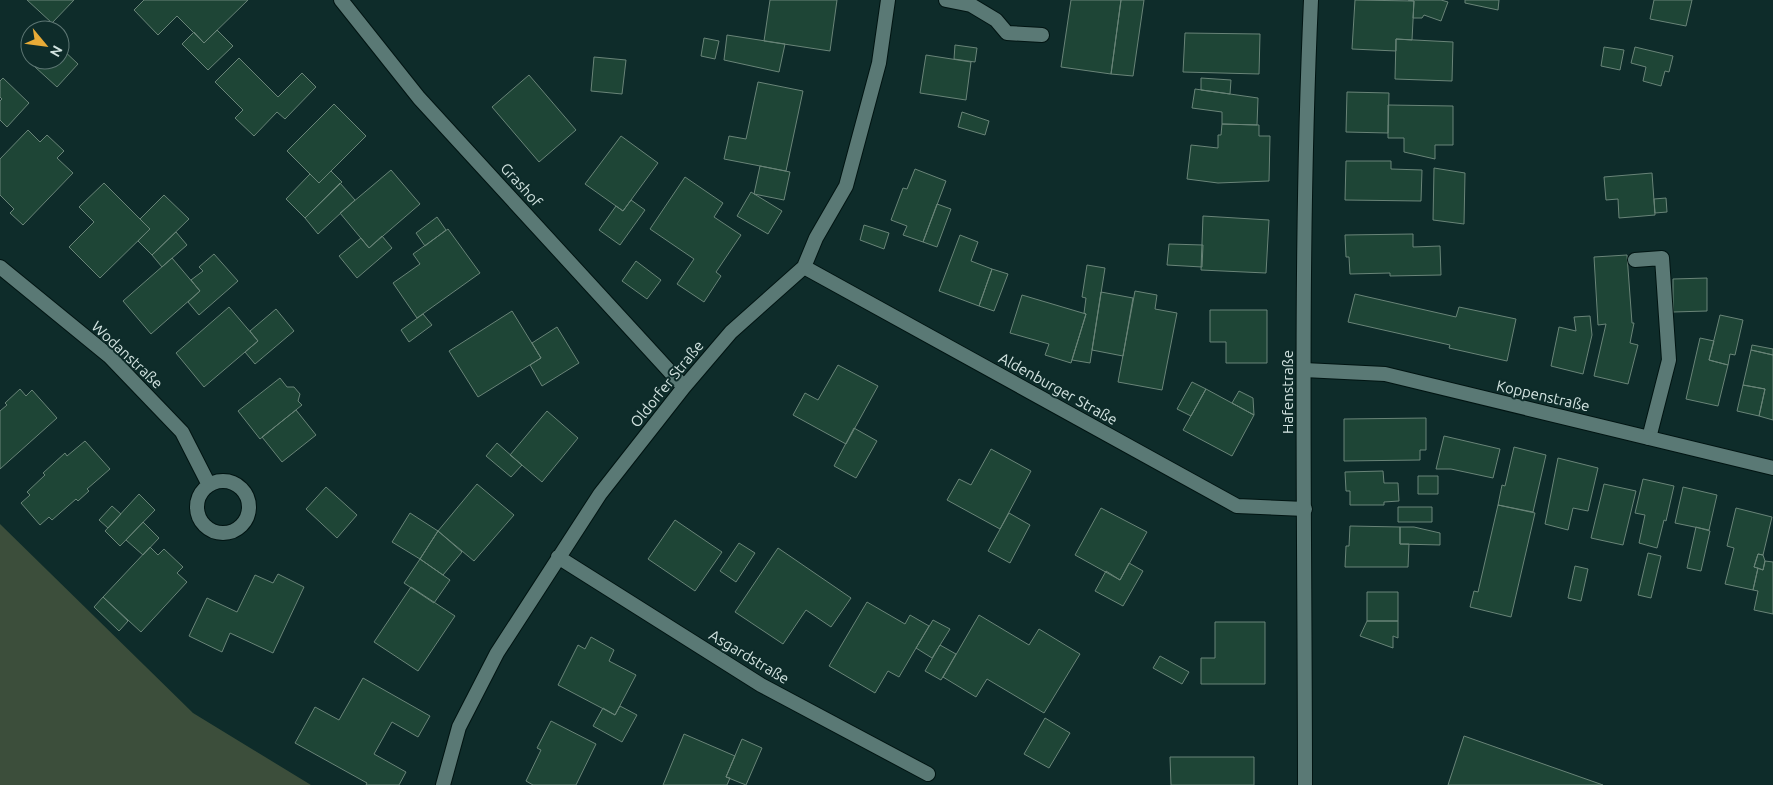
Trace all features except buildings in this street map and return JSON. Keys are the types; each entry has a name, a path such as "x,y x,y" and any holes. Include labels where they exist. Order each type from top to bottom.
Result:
{"street":[{"name":"Grashof","path":"341,0 419,98 684,387"},
{"name":"Oldorfer Straße","path":"443,785 459,727 497,653 600,494 684,387 731,332 804,267 816,238 846,186 879,63 888,0"},
{"path":"946,0 971,5 996,20 1007,33 1042,35"},
{"name":"Hafenstraße","path":"1305,785 1304,370 1307,84 1311,0"},
{"path":"1635,260 1662,258 1668,360 1649,438"},
{"name":"Wodanstraße","path":"0,267 109,356 182,432 209,485"},
{"name":"Aldenburger Straße","path":"804,267 1237,506 1305,509"},
{"name":"Koppenstraße","path":"1304,370 1385,374 1773,468"},
{"name":"Asgardstraße","path":"558,557 761,685 928,774"}],"green space":[{"path":"0,524 193,713 311,785 0,785"}]}
